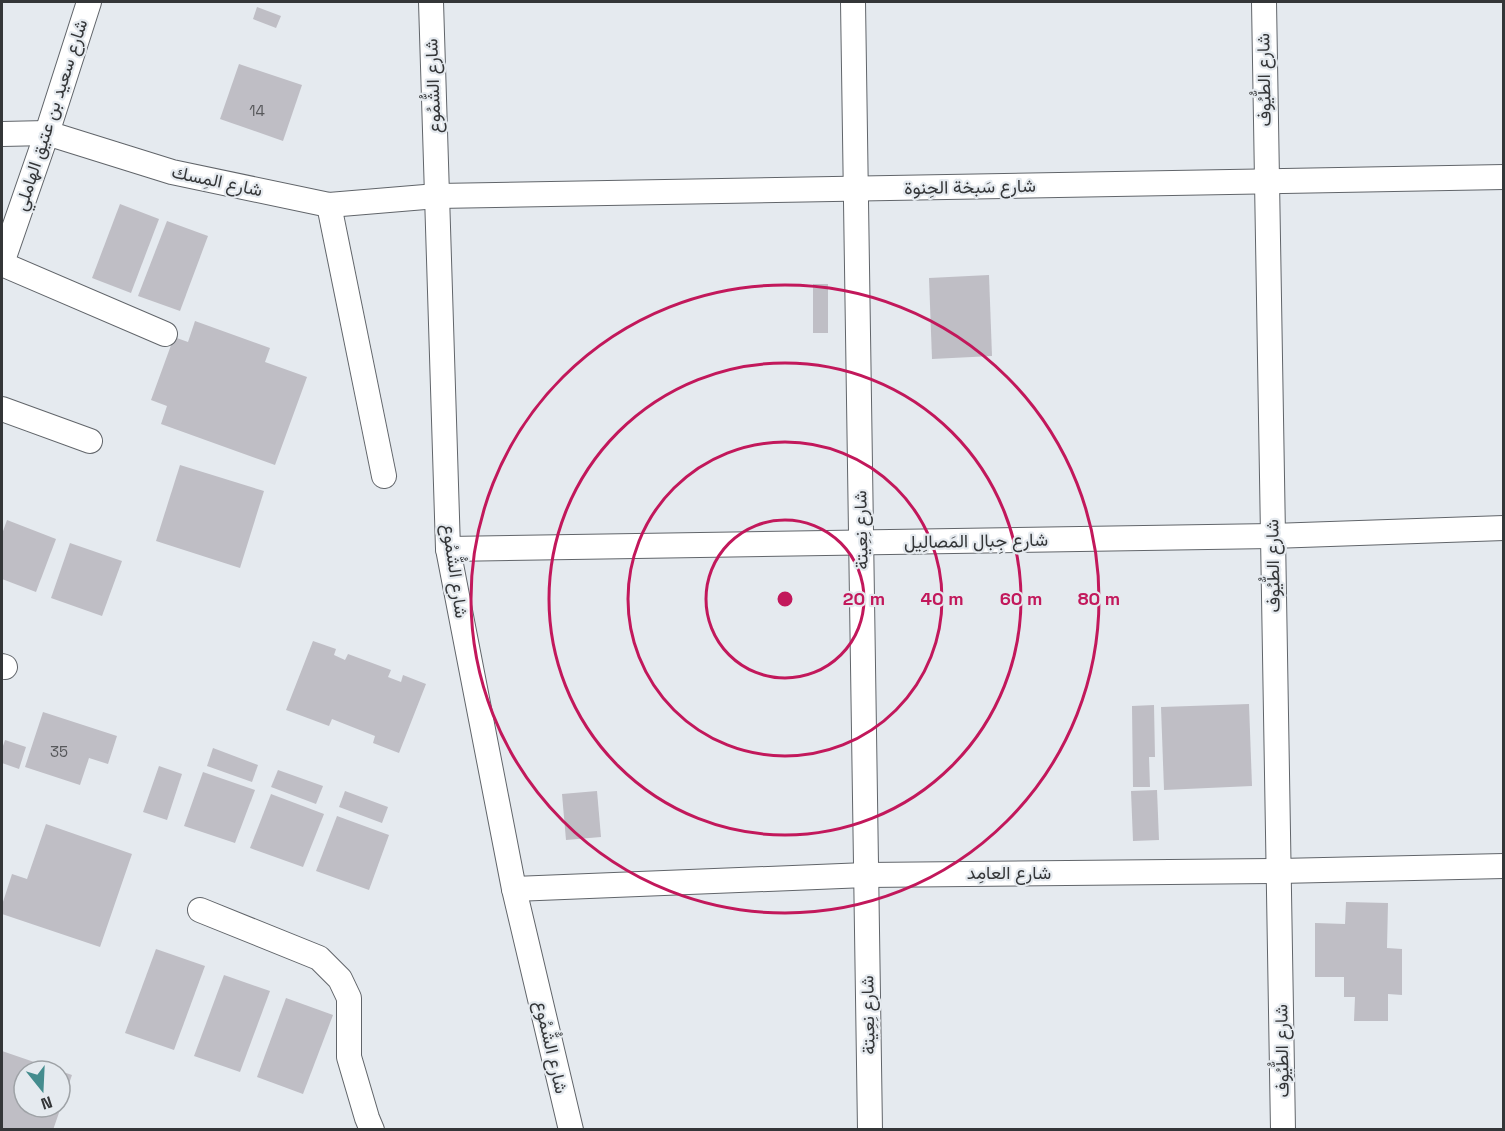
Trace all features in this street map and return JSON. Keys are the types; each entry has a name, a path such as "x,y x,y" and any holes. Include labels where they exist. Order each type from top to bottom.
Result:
{"street":[{"name":"شارع سعيد بن عتيق الهاملي","path":"2,264 89,2"},
{"name":"شارع الشُّمُوع","path":"431,2 448,549 514,890 571,1130"},
{"name":"شارع نِعِيتة","path":"854,2 870,1130"},
{"name":"شارع الطُّيُوف","path":"1264,2 1265,180 1283,1130"},
{"name":"شارع المِسك","path":"2,134 47,133 172,172 328,205 437,196"},
{"name":"شارع سَبخة الحِنوة","path":"437,196 1503,177"},
{"path":"328,205 384,476"},
{"path":"2,264 165,334"},
{"path":"2,409 90,441"},
{"name":"شارع جِبال المَصالِيل","path":"448,549 1272,536 1503,528"},
{"name":"شارع العامِد","path":"514,890 866,875 1279,871 1503,866"},
{"path":"200,910 319,958 340,978 349,998 349,1057 372,1130"}],"building":[{"path":"257,7 281,16 276,28 253,19"},
{"path":"239,64 302,85 283,141 220,119"},
{"path":"120,204 159,219 131,293 92,278"},
{"path":"167,221 208,236 180,311 138,296"},
{"path":"989,275 992,356 932,359 929,278"},
{"path":"813,284 828,284 828,333 813,333"},
{"path":"195,321 270,348 265,362 307,377 275,465 161,424 167,406 151,400 174,337 188,342"},
{"path":"180,465 264,491 240,568 156,541"},
{"path":"7,520 56,539 36,592 2,579 2,534"},
{"path":"70,543 122,561 102,616 51,598"},
{"path":"313,641 336,649 334,655 345,660 348,654 391,670 388,677 401,682 403,675 426,684 399,753 373,743 375,736 332,719 329,726 286,710"},
{"path":"1249,704 1252,786 1164,790 1161,707"},
{"path":"1154,705 1155,757 1149,757 1150,787 1133,787 1132,706"},
{"path":"43,712 117,736 108,764 89,758 80,785 25,767"},
{"path":"5,740 26,747 19,769 2,763 2,749"},
{"path":"213,748 258,765 252,782 207,766"},
{"path":"159,766 182,774 167,820 143,812"},
{"path":"278,770 323,786 316,804 271,787"},
{"path":"203,772 255,790 235,843 184,826"},
{"path":"1157,790 1159,840 1133,841 1131,791"},
{"path":"345,791 388,807 382,823 339,807"},
{"path":"597,791 601,837 566,840 562,794"},
{"path":"271,794 324,814 303,867 250,848"},
{"path":"337,816 389,835 369,890 316,871"},
{"path":"46,824 132,854 100,947 2,914 2,905 12,874 27,879"},
{"path":"1346,902 1388,903 1387,948 1402,949 1402,995 1388,994 1388,1021 1354,1021 1355,997 1344,997 1344,977 1315,977 1315,923 1345,924"},
{"path":"156,949 205,966 174,1050 125,1033"},
{"path":"224,975 270,991 240,1072 194,1056"},
{"path":"286,998 333,1015 303,1094 257,1077"},
{"path":"2,1051 25,1059 12,1059 12,1119 57,1119 53,1130 2,1130"}]}
